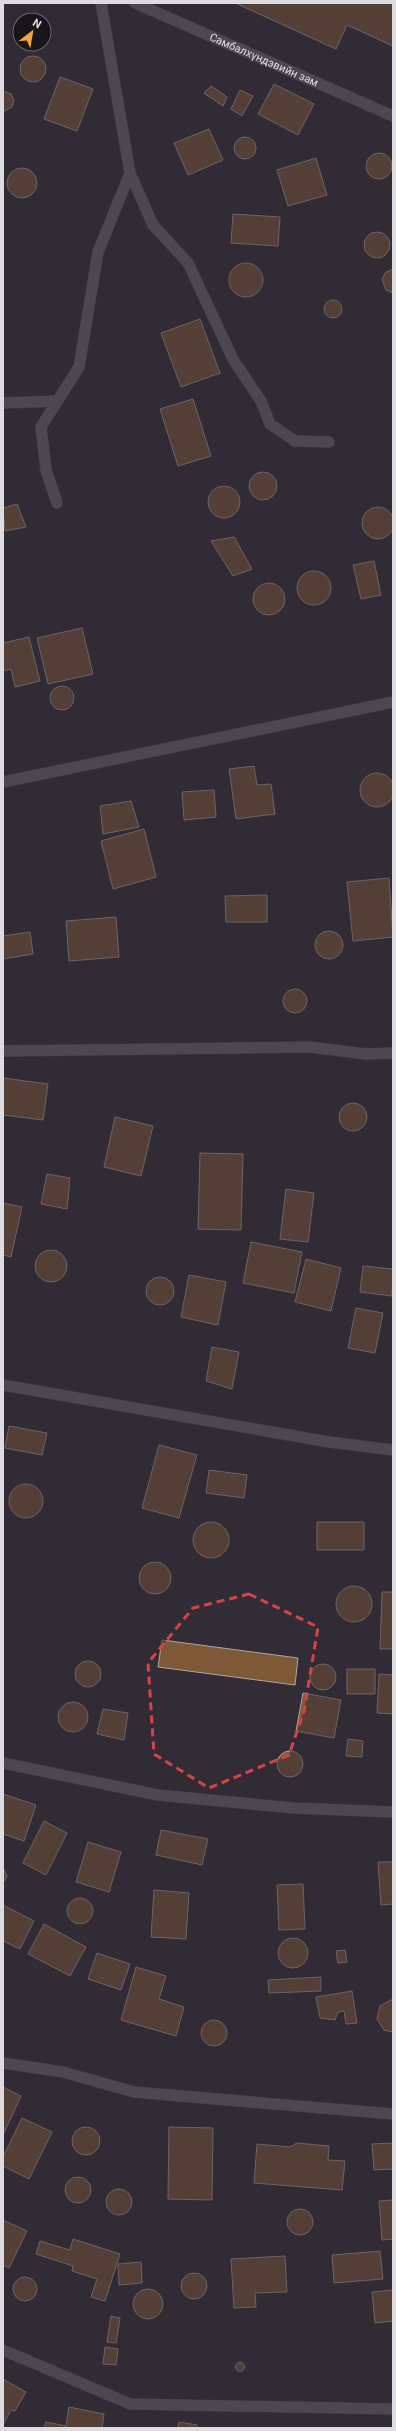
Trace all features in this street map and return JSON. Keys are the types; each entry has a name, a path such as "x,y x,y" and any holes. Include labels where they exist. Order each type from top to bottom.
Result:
{"street":[{"path":"101,3 130,173 153,225 188,263 234,361 261,401 270,424 295,440 329,442"},
{"name":"Самбалхүндэвийн зам","path":"134,3 393,116"},
{"path":"56,503 46,470 41,427 79,367 98,252 130,173"},
{"path":"3,403 58,401"},
{"path":"3,782 393,702"},
{"path":"3,1051 310,1048 366,1054 393,1053"},
{"path":"3,1385 329,1442 393,1450"},
{"path":"3,1763 158,1794 294,1808 393,1812"},
{"path":"3,2063 63,2072 134,2092 393,2114"},
{"path":"3,2350 130,2404 393,2410"}],"highlighted area":[{"path":"249,1594 318,1627 304,1711 289,1755 209,1788 154,1754 148,1663 193,1608"}],"building":[{"path":"235,3 393,3 393,46 347,25 336,49"},
{"path":"33,56 42,60 46,69 42,78 33,82 24,78 20,69 24,60"},
{"path":"60,77 93,89 77,131 44,119"},
{"path":"274,84 314,104 298,135 258,114"},
{"path":"211,86 227,97 223,106 204,93"},
{"path":"240,90 253,96 242,116 231,109"},
{"path":"3,91 11,94 14,100 12,107 3,112"},
{"path":"209,129 223,160 188,175 174,143"},
{"path":"245,137 253,140 256,148 253,156 245,159 237,156 234,148 237,140"},
{"path":"379,153 388,157 392,166 388,175 379,179 370,175 366,166 370,157"},
{"path":"316,158 327,195 288,206 277,170"},
{"path":"22,168 33,172 37,183 33,194 22,198 11,194 7,183 11,172"},
{"path":"233,214 280,217 278,246 231,243"},
{"path":"377,232 386,236 390,245 386,254 377,258 368,254 364,245 368,236"},
{"path":"246,263 258,268 263,280 258,292 246,297 234,292 229,280 234,268"},
{"path":"393,269 393,293 386,290 382,279 386,272"},
{"path":"333,300 337,301 341,305 341,313 337,317 333,318 329,317 325,313 324,309 325,305 329,301"},
{"path":"200,319 220,373 181,387 161,333"},
{"path":"193,399 211,456 178,466 160,409"},
{"path":"263,472 273,476 277,486 273,496 263,500 253,496 249,486 253,476"},
{"path":"221,486 227,486 237,493 240,502 239,508 233,515 227,518 221,518 211,511 208,505 208,499 215,489"},
{"path":"17,504 26,527 5,531 3,508"},
{"path":"375,507 381,507 390,511 394,523 390,535 381,539 375,539 366,535 362,526 362,520 366,511"},
{"path":"234,537 252,569 233,576 211,541"},
{"path":"374,561 381,595 361,599 353,565"},
{"path":"314,571 326,576 331,588 326,600 314,605 302,600 297,588 302,576"},
{"path":"266,583 272,583 281,587 285,599 281,611 272,615 266,615 257,611 253,602 253,596 257,587"},
{"path":"82,628 93,674 48,684 37,638"},
{"path":"29,637 40,681 15,687 11,669 3,671 3,643"},
{"path":"62,686 71,689 74,698 71,707 62,710 53,707 50,698 53,689"},
{"path":"254,766 257,785 271,784 275,814 236,819 229,769"},
{"path":"377,773 389,778 394,790 389,802 377,807 365,802 360,790 365,778"},
{"path":"214,790 216,817 184,820 182,792"},
{"path":"131,801 139,827 103,834 100,806"},
{"path":"144,829 156,877 113,889 101,841"},
{"path":"389,878 393,937 353,941 347,882"},
{"path":"267,895 267,922 226,922 225,896"},
{"path":"116,917 119,957 69,961 66,921"},
{"path":"329,931 339,935 343,945 339,955 329,959 319,955 315,945 319,935"},
{"path":"30,932 33,954 3,959 3,936"},
{"path":"295,989 304,992 307,1001 304,1010 295,1013 286,1010 283,1001 286,992"},
{"path":"3,1078 48,1084 43,1120 3,1115"},
{"path":"353,1103 359,1104 363,1107 366,1111 366,1123 363,1127 359,1130 353,1131 347,1130 343,1127 340,1123 339,1117 340,1111 343,1107 347,1104"},
{"path":"115,1117 153,1126 141,1176 104,1167"},
{"path":"200,1153 243,1154 241,1230 198,1229"},
{"path":"47,1174 70,1178 67,1209 41,1204"},
{"path":"286,1189 314,1193 308,1242 280,1239"},
{"path":"3,1203 22,1207 11,1257 3,1255"},
{"path":"251,1242 302,1252 294,1293 243,1283"},
{"path":"48,1250 54,1250 63,1254 67,1266 63,1278 54,1282 48,1282 39,1278 35,1269 35,1263 39,1254"},
{"path":"306,1259 341,1268 331,1311 295,1302"},
{"path":"363,1266 393,1269 392,1296 360,1292"},
{"path":"189,1275 226,1282 218,1325 181,1317"},
{"path":"160,1277 170,1281 174,1291 170,1301 160,1305 150,1301 146,1291 150,1281"},
{"path":"356,1308 383,1313 375,1353 348,1348"},
{"path":"212,1347 239,1352 232,1389 206,1381"},
{"path":"9,1426 47,1433 42,1455 5,1448"},
{"path":"159,1445 197,1455 179,1518 142,1508"},
{"path":"209,1470 247,1475 244,1498 206,1493"},
{"path":"26,1484 38,1489 43,1501 38,1513 26,1518 14,1513 9,1501 14,1489"},
{"path":"215,1522 224,1527 228,1533 228,1547 224,1553 215,1558 207,1558 198,1553 194,1547 193,1536 198,1527 204,1523"},
{"path":"317,1522 364,1522 364,1550 317,1550"},
{"path":"152,1562 158,1562 168,1569 171,1578 170,1584 164,1591 158,1594 152,1594 142,1587 139,1581 139,1575 146,1565"},
{"path":"358,1586 367,1591 371,1597 371,1611 367,1617 358,1622 350,1622 341,1617 337,1611 336,1600 341,1591 347,1587"},
{"path":"382,1592 393,1592 393,1649 380,1649"},
{"path":"162,1640 298,1658 295,1685 158,1667"},
{"path":"88,1661 97,1665 101,1674 97,1683 88,1687 79,1683 75,1674 79,1665"},
{"path":"323,1664 332,1668 336,1677 332,1686 323,1690 314,1686 310,1677 314,1668"},
{"path":"347,1669 375,1669 375,1694 347,1694"},
{"path":"379,1674 393,1675 393,1714 377,1713"},
{"path":"303,1693 341,1700 334,1738 296,1731"},
{"path":"73,1702 84,1706 88,1717 84,1728 73,1732 62,1728 58,1717 62,1706"},
{"path":"103,1709 128,1713 124,1740 97,1734"},
{"path":"348,1739 363,1741 362,1757 346,1756"},
{"path":"290,1751 299,1755 303,1764 299,1773 290,1777 281,1773 277,1764 281,1755"},
{"path":"3,1794 36,1805 24,1841 3,1834"},
{"path":"44,1821 67,1833 46,1875 23,1863"},
{"path":"161,1830 208,1839 202,1865 156,1855"},
{"path":"88,1842 121,1852 109,1892 76,1882"},
{"path":"378,1862 393,1862 393,1904 381,1905"},
{"path":"3,1867 7,1876 3,1883"},
{"path":"303,1884 305,1929 279,1930 277,1885"},
{"path":"154,1890 189,1893 186,1939 151,1937"},
{"path":"80,1898 89,1902 93,1911 89,1920 80,1924 71,1920 67,1911 71,1902"},
{"path":"3,1905 34,1921 20,1949 3,1941"},
{"path":"44,1924 86,1947 70,1976 28,1954"},
{"path":"293,1938 299,1939 307,1947 307,1959 299,1967 293,1968 287,1967 279,1959 278,1953 279,1947 287,1939"},
{"path":"345,1950 347,1962 338,1963 336,1951"},
{"path":"97,1953 130,1964 121,1990 88,1979"},
{"path":"136,1967 166,1976 159,1999 184,2007 176,2036 121,2020"},
{"path":"321,1977 321,1991 269,1993 268,1980"},
{"path":"352,1991 357,2023 346,2024 344,2011 338,2012 335,2020 320,2018 316,1997"},
{"path":"393,2000 393,2032 384,2030 377,2019 380,2006"},
{"path":"214,2020 223,2024 227,2033 223,2042 214,2046 205,2042 201,2033 205,2024"},
{"path":"3,2087 21,2096 3,2135"},
{"path":"22,2118 52,2132 29,2179 3,2166 3,2157"},
{"path":"86,2127 92,2128 96,2131 99,2135 99,2147 96,2151 92,2154 86,2155 80,2154 76,2151 73,2147 72,2141 73,2135 76,2131 80,2128"},
{"path":"169,2127 213,2128 212,2200 168,2199"},
{"path":"297,2143 329,2146 328,2160 345,2161 342,2190 254,2183 257,2144 290,2147"},
{"path":"393,2143 393,2169 374,2170 372,2144"},
{"path":"78,2177 87,2181 91,2190 87,2199 78,2203 69,2199 65,2190 69,2181"},
{"path":"119,2189 128,2193 132,2202 128,2211 119,2215 110,2211 106,2202 110,2193"},
{"path":"393,2200 393,2239 382,2240 379,2201"},
{"path":"300,2209 309,2213 313,2222 309,2231 300,2235 291,2231 287,2222 291,2213"},
{"path":"3,2220 27,2231 9,2268 3,2265"},
{"path":"73,2239 120,2254 105,2301 91,2297 97,2279 72,2271 73,2266 36,2254 40,2241 70,2250"},
{"path":"380,2251 383,2279 334,2283 332,2255"},
{"path":"285,2256 287,2292 255,2293 256,2307 234,2308 231,2259"},
{"path":"141,2262 142,2283 119,2285 118,2264"},
{"path":"194,2273 204,2276 207,2286 204,2296 194,2299 184,2296 181,2286 184,2276"},
{"path":"25,2277 30,2278 36,2284 36,2294 30,2300 25,2301 20,2300 14,2294 13,2289 14,2284 20,2278"},
{"path":"148,2289 159,2293 163,2304 159,2315 148,2319 137,2315 133,2304 137,2293"},
{"path":"393,2290 393,2321 375,2323 372,2292"},
{"path":"111,2316 120,2318 116,2343 107,2342"},
{"path":"105,2347 118,2349 116,2365 103,2364"},
{"path":"240,2362 245,2367 240,2372 235,2367"},
{"path":"3,2379 26,2392 15,2411 11,2410 3,2425"},
{"path":"69,2407 104,2414 102,2428 44,2428 46,2422 66,2426"},
{"path":"179,2422 197,2425 197,2428 178,2428"}]}
